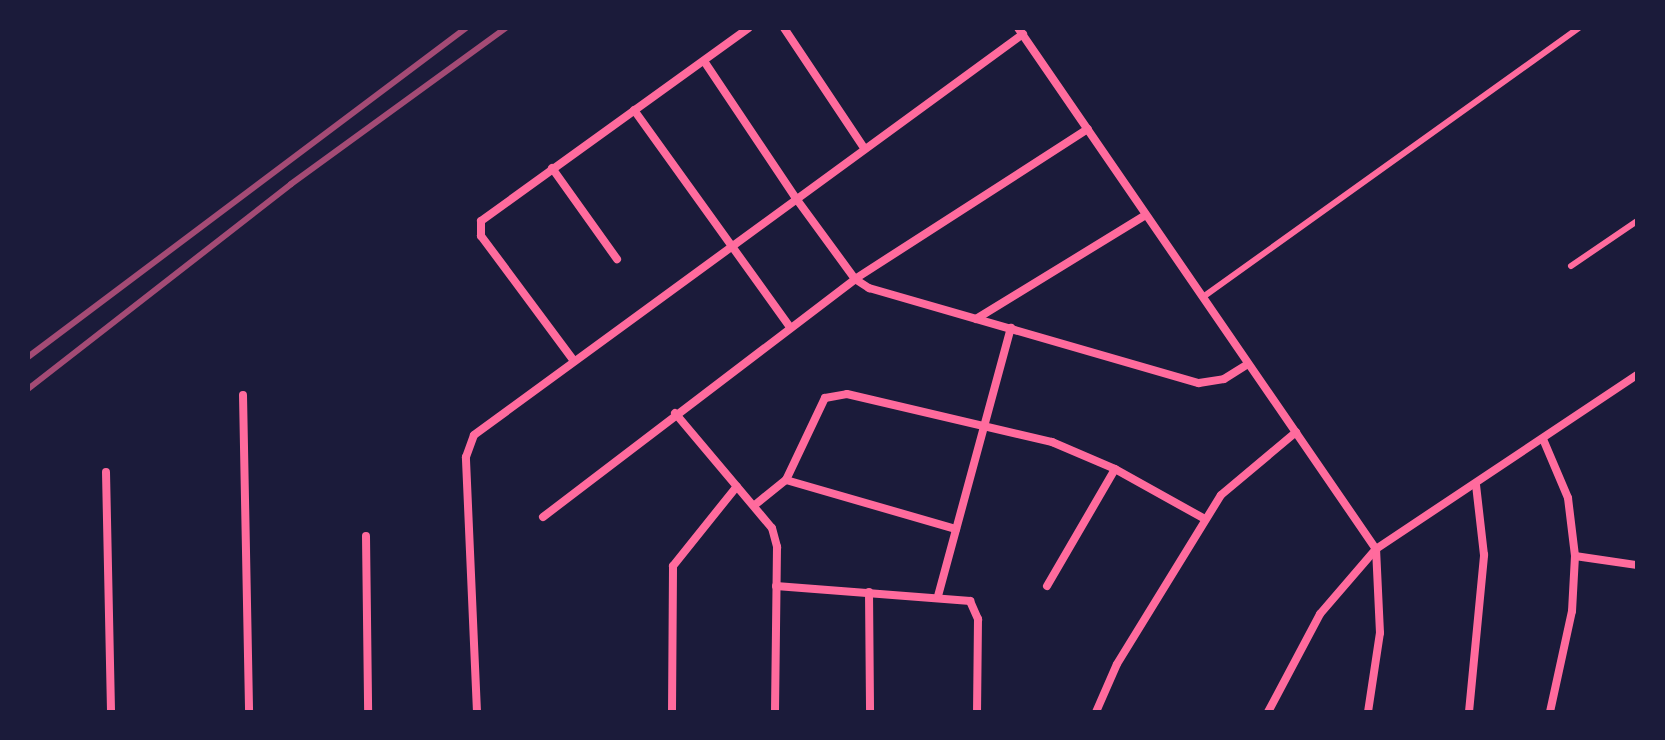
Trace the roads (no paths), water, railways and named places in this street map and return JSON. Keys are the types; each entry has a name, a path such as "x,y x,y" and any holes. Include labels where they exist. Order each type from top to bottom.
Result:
{"street":[{"path":"574,361 479,227 486,215 749,28"},
{"path":"784,28 864,148"},
{"path":"477,712 468,444 574,361 1021,31 1376,549 1380,633 1368,712"},
{"path":"704,61 795,197 855,279 893,296 1199,383 1224,379 1248,364"},
{"path":"634,110 790,327"},
{"path":"543,517 675,413 855,279 1088,129"},
{"path":"552,168 617,259"},
{"path":"976,319 1146,215"},
{"path":"938,596 1011,328"},
{"path":"1268,712 1320,614 1376,549 1637,375"},
{"path":"756,504 786,480 816,410 835,394 1052,442 1115,469 1205,519"},
{"path":"243,395 249,712"},
{"path":"675,413 756,504 772,528 776,586 775,712"},
{"path":"1096,712 1117,664 1205,519 1237,479 1296,432"},
{"path":"1543,439 1568,498 1575,556 1572,611 1550,712"},
{"path":"1047,586 1115,469"},
{"path":"106,472 111,712"},
{"path":"786,480 956,529"},
{"path":"1469,712 1484,555 1476,485"},
{"path":"672,712 673,566 737,486"},
{"path":"366,536 368,712"},
{"path":"1575,556 1637,565"},
{"path":"776,586 959,597 976,607 977,712"},
{"path":"869,592 870,712"}],"lane":[{"path":"1203,297 1579,28"},
{"path":"1571,266 1637,221"}],"railway":[{"path":"28,357 466,28"},
{"path":"28,389 291,184 506,28"}]}
